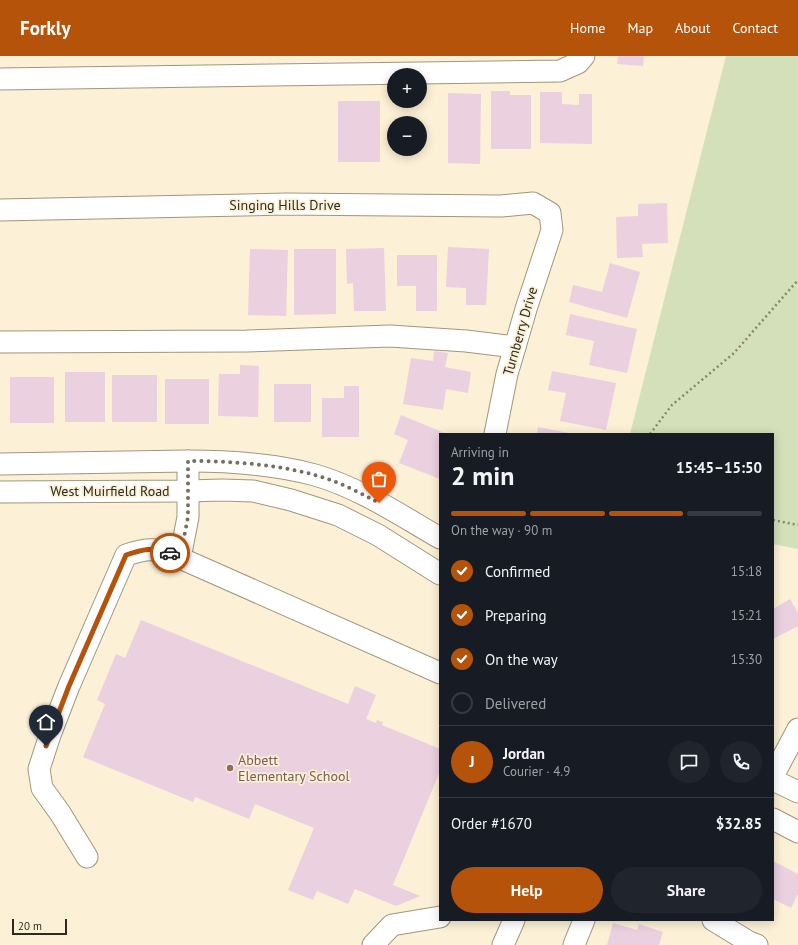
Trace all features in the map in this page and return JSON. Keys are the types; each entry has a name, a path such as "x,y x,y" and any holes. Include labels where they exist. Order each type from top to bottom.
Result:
{"street":[{"path":"0,79 560,71 578,63 584,56"},
{"name":"Singing Hills Drive","path":"0,210 286,204 500,206 533,203 550,213 552,230"},
{"name":"Turnberry Drive","path":"496,433 515,347 552,230"},
{"path":"0,342 247,341 390,336 466,341 515,347"},
{"path":"180,558 188,517 188,461"},
{"name":"West Muirfield Road","path":"0,464 217,461 270,466 316,475 353,490 392,510 439,537"},
{"name":"West Muirfield Road","path":"0,492 187,492 222,490 253,492 291,500 338,515 378,535 439,571"},
{"path":"87,857 60,813 42,788 39,769 50,735 69,686 126,555 144,549 164,551 439,674"},
{"path":"774,774 798,729"},
{"path":"774,780 798,792"},
{"path":"774,820 798,832"},
{"path":"373,945 392,925 439,917"},
{"path":"503,945 514,921"},
{"path":"574,945 584,921"},
{"path":"715,921 749,942 757,945"}],"path":[{"path":"651,433 672,405 734,353 798,280"},
{"path":"774,520 798,525"}],"green space":[{"path":"726,56 798,56 798,549 774,544 774,433 630,433"}],"building":[{"path":"618,56 644,56 643,66 617,64"},
{"path":"491,91 510,91 510,95 531,95 531,149 491,149"},
{"path":"540,92 562,92 562,104 579,105 579,94 592,94 592,144 540,143"},
{"path":"448,93 481,94 480,164 448,163"},
{"path":"338,101 380,101 380,162 338,162"},
{"path":"667,203 668,243 642,244 643,257 617,258 616,217 638,216 638,204"},
{"path":"448,247 489,249 486,305 466,305 466,288 446,287"},
{"path":"384,248 386,311 354,311 353,283 347,284 346,249"},
{"path":"250,249 288,250 286,316 248,315"},
{"path":"294,249 336,249 336,314 294,315"},
{"path":"397,255 437,255 437,311 416,311 416,286 397,286"},
{"path":"610,263 640,272 627,318 569,302 573,285 602,292"},
{"path":"570,314 637,329 627,373 589,365 594,341 566,335"},
{"path":"434,351 448,353 445,367 471,372 468,393 446,389 443,410 403,404 411,358 433,361"},
{"path":"240,365 259,366 258,417 218,416 219,374 240,374"},
{"path":"552,371 616,383 606,430 560,421 566,393 548,390"},
{"path":"65,372 105,372 105,422 65,422"},
{"path":"112,375 157,375 157,422 112,422"},
{"path":"10,377 54,377 54,423 10,423"},
{"path":"165,379 209,379 209,424 165,424"},
{"path":"274,384 311,384 311,422 274,422"},
{"path":"344,386 359,386 359,437 322,437 322,398 344,398"},
{"path":"401,415 445,433 439,433 439,479 399,463 408,440 394,434"},
{"path":"538,427 569,433 537,433"},
{"path":"790,599 798,613 798,626 774,638 774,608"},
{"path":"141,620 348,704 355,686 376,695 366,719 376,723 377,720 383,722 382,725 439,749 439,773 393,885 420,896 396,906 355,889 348,904 317,891 313,900 288,890 314,828 255,804 249,819 195,797 193,802 83,757 105,704 97,700 116,654 125,658"},
{"path":"774,862 798,874 798,894 791,908 774,900"},
{"path":"613,923 637,930 639,924 663,932 659,945 607,945"}],"way so far":[{"path":"170,553 180,558 188,517 188,461 217,461 270,466 316,475 353,490 379,503"}],"place":[{"name":"Abbett Elementary School","path":"230,768"}],"route":[{"path":"46,746 69,686 126,555 144,549 170,553"}]}
